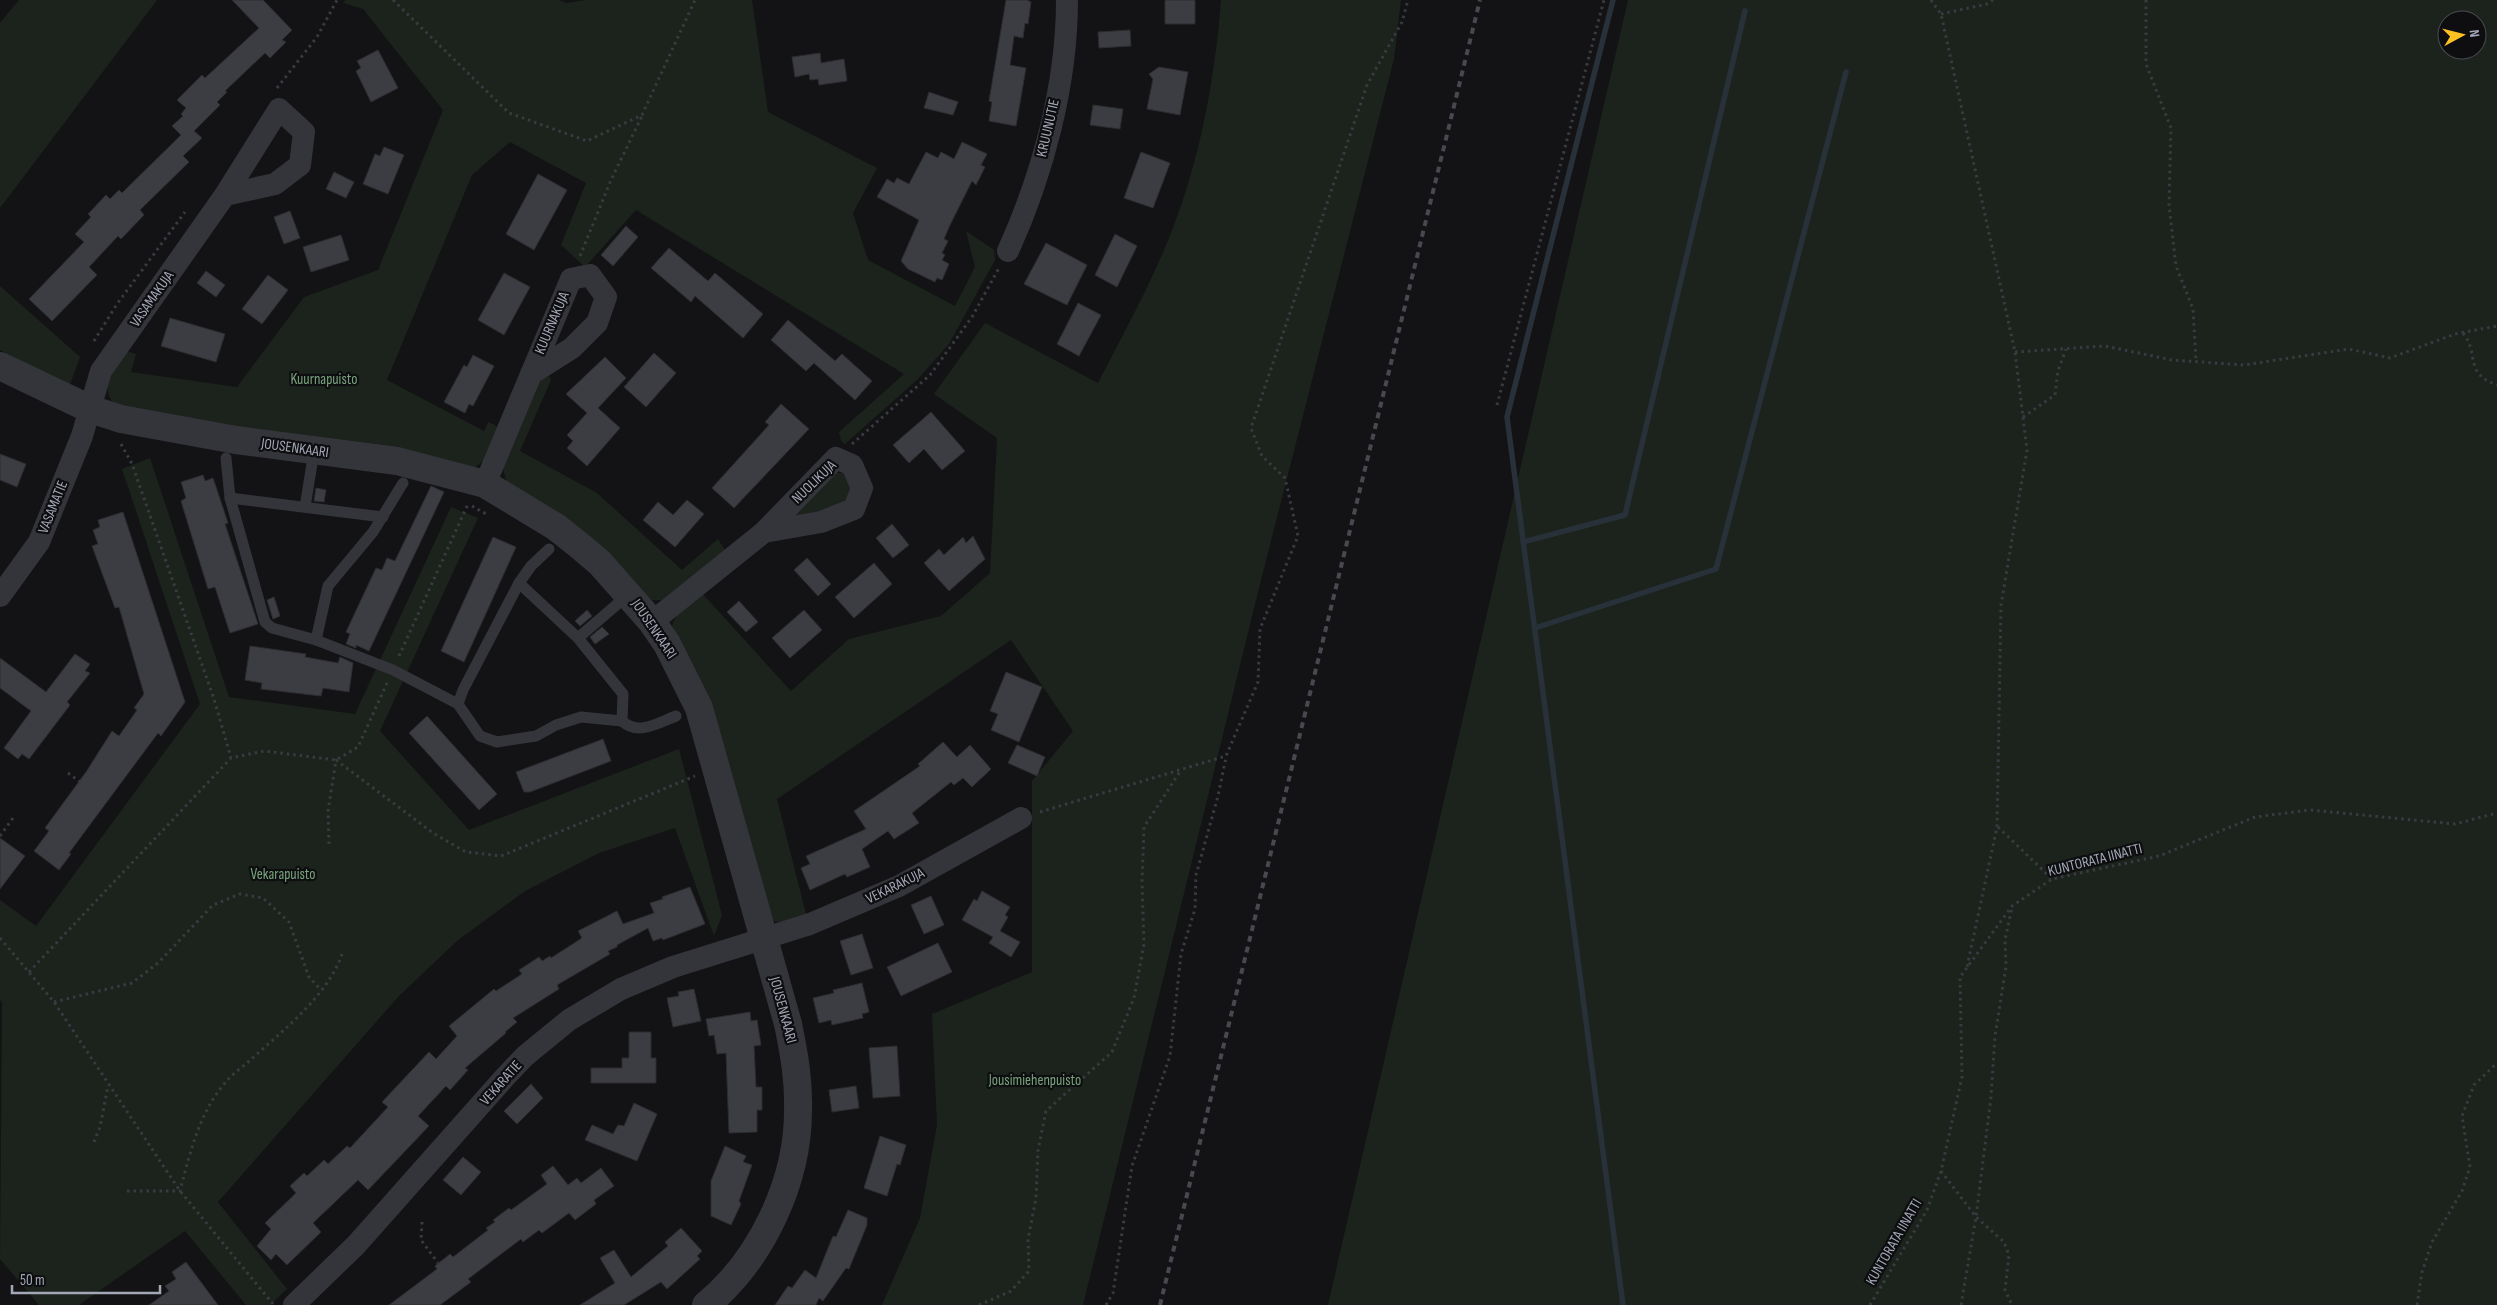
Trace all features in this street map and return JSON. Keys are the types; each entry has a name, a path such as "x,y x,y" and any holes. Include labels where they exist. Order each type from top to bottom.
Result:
{"street":[{"name":"KRUUNUTIE","path":"1008,251 1028,208 1051,121 1067,40 1066,0"},
{"name":"VASAMAKUJA","path":"90,408 101,371 225,195"},
{"name":"KUURNAKUJA","path":"477,494 571,279 590,275 606,297 597,323 572,348 531,374"},
{"name":"JOUSENKAARI","path":"0,366 90,408 121,419 314,451 398,461 556,527 600,563 652,622 667,644 701,714 788,1024 797,1067 798,1113 793,1158 784,1188 761,1239 730,1281 706,1305"},
{"name":"VASAMATIE","path":"0,596 39,542 82,436 90,408"},
{"name":"NUOLIKUJA","path":"652,622 764,532 836,458 852,465 862,488 854,509 821,522 764,532"},
{"name":"VEKARAKUJA","path":"763,940 810,924 899,886 1021,818"},
{"name":"VEKARATIE","path":"294,1305 356,1245 505,1077 547,1037 588,1008 646,978 763,940"}],"lane":[{"path":"305,506 314,451"},
{"path":"226,458 230,498 265,622 272,628 316,640 393,670 458,704 480,736 497,742 536,736 556,725 581,717 622,721 628,727 640,729 676,716"},
{"path":"316,640 328,586 383,517 403,483"},
{"path":"230,498 383,517"},
{"path":"458,704 462,690 519,583 531,566 549,549"},
{"path":"519,583 578,638 623,694 622,721"},
{"path":"578,638 629,594"}],"path":[{"path":"276,91 317,37 336,0"},
{"path":"393,0 509,113 587,141 642,115"},
{"path":"571,279 611,180 695,0"},
{"path":"1106,1305 1113,1293 1132,1166 1170,1056 1181,954 1195,909 1196,875 1218,796 1226,756 1258,682 1260,629 1298,536 1285,478 1262,456 1252,428 1367,85 1402,22 1408,0"},
{"path":"1497,405 1604,0"},
{"path":"1931,0 1941,14 2015,352 2027,450 2001,605 1997,826 1967,967"},
{"path":"1941,14 1987,4 1993,0"},
{"path":"2146,0 2146,64 2171,128 2169,205 2176,266 2193,309 2196,362"},
{"path":"836,458 930,375 972,317 1008,251"},
{"path":"2015,352 2105,346 2172,360 2244,365 2349,350 2390,358 2463,333 2497,326"},
{"path":"2463,333 2467,338 2472,362 2483,380 2497,385"},
{"path":"2023,417 2055,395 2058,371 2066,349"},
{"path":"121,444 132,464 214,698 231,758"},
{"path":"336,760 358,747 477,494"},
{"path":"29,972 231,758 264,751 336,760 433,834 466,852 501,856 696,776"},
{"path":"1021,818 1226,756"},
{"path":"329,844 328,811 336,760"},
{"path":"979,1305 1011,1291 1029,1271 1028,1240 1036,1198 1038,1150 1046,1110 1112,1052 1134,998 1144,944 1142,882 1144,827 1181,770"},
{"path":"68,773 83,784"},
{"name":"KUNTORATA IINATTI","path":"1870,1305 1928,1210 1941,1171 1962,1077 1960,977 2012,906 2052,879 2159,856 2255,817 2310,810 2455,824 2497,813"},
{"path":"0,836 13,818"},
{"path":"1997,826 2052,879"},
{"path":"54,1002 132,983 158,963 213,905 240,894 263,898 289,922 309,977 321,990"},
{"path":"1960,1305 1976,1217 1991,1097 1995,1036 2006,966 2005,940 2012,906"},
{"path":"0,938 54,1002 180,1190 274,1305"},
{"path":"180,1190 197,1128 225,1083 296,1018 321,990 338,964 342,954"},
{"path":"2417,1305 2422,1272 2432,1242 2462,1191 2470,1167 2462,1116 2474,1085 2497,1063"},
{"path":"94,1142 108,1085"},
{"path":"1941,1171 1976,1217 2004,1242 2009,1255 2006,1290 2012,1305"},
{"path":"127,1191 180,1190"},
{"path":"422,1222 421,1240 438,1263"}],"green space":[{"path":"19,0 157,0 0,208 0,23"},
{"name":"Kuurnapuisto","path":"345,0 559,0 566,3 586,0 752,0 768,112 877,168 853,213 868,260 955,306 975,267 966,231 994,250 995,260 949,344 918,379 845,444 841,441 839,432 904,374 636,210 585,267 561,245 586,183 510,142 472,175 387,380 484,431 488,422 497,426 487,455 479,465 474,468 115,406 108,392 108,385 111,371 121,350 136,354 131,372 237,387 304,297 378,270 443,110 363,9 344,3"},
{"name":"Jousimiehenpuisto","path":"1221,0 1401,0 1394,59 1258,592 1083,1305 882,1305 920,1218 937,1125 932,1014 1032,972 1032,781 1073,731 1011,640 777,799 807,918 777,922 773,920 672,629 673,623 683,608 700,591 791,691 849,639 941,616 990,573 997,438 934,394 985,323 1098,383 1155,271 1171,233 1190,177 1205,118 1215,59"},
{"path":"1628,0 2497,0 2497,1305 1328,1305"},
{"path":"0,286 80,357 69,387 0,350"},
{"path":"549,376 551,380 520,451 597,493 682,570 718,539 725,550 662,600 651,600 506,481 502,464 530,393 544,377"},
{"name":"Vekarapuisto","path":"150,458 229,697 355,714 451,507 478,518 380,731 469,830 679,749 722,915 714,936 675,828 599,853 525,891 458,940 398,997 218,1202 287,1289 270,1305 246,1305 185,1231 79,1305 39,1305 0,1259 2,1002 0,1000 0,900 36,926 200,704 122,469"},
{"path":"846,472 857,487 837,511 782,518 832,474"}],"building":[{"path":"232,0 263,0 292,30 282,40 286,42 270,58 265,53 225,91 227,92 217,102 220,105 194,131 202,138 183,156 189,162 140,210 144,215 121,239 118,236 89,267 97,275 52,321 29,299 84,242 75,234 91,217 88,214 106,195 110,199 119,190 122,193 181,135 172,126 183,116 181,114 186,108 177,100 202,75 205,78 259,28"},
{"path":"1006,0 1027,0 1031,2 1028,24 1025,23 1023,38 1014,36 1010,65 1026,68 1016,126 989,121 992,102 989,101"},
{"path":"1165,0 1195,0 1195,24 1165,24"},
{"path":"1130,30 1131,46 1099,48 1098,32"},
{"path":"378,50 398,88 371,102 356,71 361,68 357,61"},
{"path":"820,53 821,63 844,59 847,81 819,85 818,79 810,80 809,74 795,77 792,57"},
{"path":"1159,67 1188,72 1180,115 1147,109 1153,79 1149,74"},
{"path":"929,92 958,102 953,115 924,108"},
{"path":"1093,105 1123,109 1120,129 1090,125"},
{"path":"962,142 987,154 981,165 985,167 976,185 972,181 950,225 944,239 948,241 942,253 945,255 942,260 949,264 942,280 937,278 935,282 908,269 901,261 919,220 877,197 887,179 894,183 897,178 909,184 926,152 938,158 941,152 954,159"},
{"path":"384,147 404,155 388,194 363,184 375,154 380,156"},
{"path":"1141,152 1170,163 1153,208 1124,198"},
{"path":"334,172 354,182 346,198 326,189"},
{"path":"538,174 567,190 534,250 506,234"},
{"path":"290,211 300,238 284,244 274,217"},
{"path":"626,226 638,237 613,266 601,255"},
{"path":"1115,234 1137,246 1117,287 1095,275"},
{"path":"341,235 349,260 311,272 303,247"},
{"path":"1046,243 1087,265 1067,305 1024,284"},
{"path":"669,248 708,281 715,273 763,314 743,338 695,296 691,302 651,268"},
{"path":"206,271 225,285 216,297 197,283"},
{"path":"504,273 530,287 504,335 478,320"},
{"path":"268,275 288,290 262,324 242,309"},
{"path":"1078,303 1101,315 1079,356 1057,344"},
{"path":"170,318 225,334 216,362 161,346"},
{"path":"788,320 835,361 842,354 872,381 855,400 814,363 806,371 771,340"},
{"path":"654,353 676,373 646,407 624,387"},
{"path":"473,355 494,366 473,406 469,404 465,413 444,402 464,365 467,367"},
{"path":"605,357 626,378 598,408 620,428 587,466 567,448 573,441 567,435 587,413 566,394"},
{"path":"781,404 809,429 734,508 712,488 769,425 765,422"},
{"path":"931,412 965,451 942,470 924,449 909,463 893,445"},
{"path":"0,454 26,464 17,487 0,480"},
{"path":"203,475 205,481 213,478 228,523 225,524 258,624 230,633 215,587 208,589 181,501 186,498 181,482"},
{"path":"431,486 444,492 369,651 356,645 356,648 346,644 350,634 346,632 376,568 382,570 387,558 395,561"},
{"path":"316,488 326,490 324,502 314,501"},
{"path":"687,500 704,514 675,547 643,520 658,502 673,515"},
{"path":"123,512 185,702 161,736 158,733 69,853 71,854 59,870 34,851 49,831 45,828 86,772 112,731 119,736 137,710 134,708 144,694 119,607 115,608 92,546 98,544 93,530 100,527 98,520"},
{"path":"892,524 909,545 893,558 876,538"},
{"path":"973,536 985,559 949,591 924,563 939,549 944,555 963,537 966,543"},
{"path":"493,537 516,547 464,662 441,651"},
{"path":"807,558 831,584 818,596 794,570"},
{"path":"874,563 892,584 854,618 835,597"},
{"path":"274,597 280,616 273,619 267,600"},
{"path":"739,601 758,622 746,632 727,612"},
{"path":"587,610 592,616 580,626 575,621"},
{"path":"804,610 822,630 790,658 772,638"},
{"path":"602,627 609,634 595,644 590,637"},
{"path":"250,646 306,654 305,657 338,663 340,657 353,663 349,692 323,688 321,696 261,689 262,683 245,680"},
{"path":"75,654 90,664 85,671 90,673 67,702 70,705 29,759 22,754 18,759 4,748 31,711 0,688 0,658 46,692"},
{"path":"1006,672 1042,687 1019,742 991,730 998,714 990,711"},
{"path":"427,716 497,794 479,810 409,733"},
{"path":"603,739 611,761 530,792 524,792 516,772"},
{"path":"943,742 957,757 970,745 991,769 972,787 963,778 954,785 951,782 912,813 919,823 894,839 888,831 862,849 870,867 847,877 845,874 810,890 801,868 810,864 806,856 866,829 854,811 920,766 918,764"},
{"path":"1017,745 1045,757 1037,776 1008,763"},
{"path":"0,838 25,856 0,889"},
{"path":"690,887 705,924 663,940 662,938 653,941 648,928 617,945 617,947 608,951 610,954 557,985 559,989 513,1018 517,1022 465,1068 468,1070 450,1090 446,1086 418,1116 429,1126 368,1190 358,1180 313,1223 321,1232 287,1265 276,1254 271,1260 257,1246 271,1229 265,1223 296,1193 290,1186 304,1173 307,1176 324,1160 328,1164 347,1146 350,1148 388,1107 382,1102 429,1052 436,1059 457,1036 449,1026 494,989 496,991 522,974 519,970 539,957 542,961 550,956 551,958 582,938 578,931 617,911 623,924 654,913 650,903"},
{"path":"982,891 1010,907 1005,915 1008,917 1000,931 1020,942 1011,957 989,943 993,937 962,920 974,899 977,901"},
{"path":"931,896 944,925 924,934 911,905"},
{"path":"862,934 873,968 851,975 840,941"},
{"path":"938,943 952,972 901,996 887,967"},
{"path":"862,983 869,1012 862,1014 863,1018 832,1025 831,1020 819,1023 813,998 834,993 833,990"},
{"path":"694,989 701,1021 673,1027 667,998 679,996 678,992"},
{"path":"750,1012 751,1021 757,1020 761,1045 754,1046 756,1087 762,1087 762,1110 757,1110 757,1132 729,1133 726,1053 717,1054 714,1035 709,1036 706,1019"},
{"path":"629,1032 651,1032 651,1058 656,1058 656,1083 591,1083 591,1068 622,1068 622,1058 629,1058"},
{"path":"897,1046 900,1096 873,1098 869,1048"},
{"path":"531,1084 543,1098 517,1124 504,1111"},
{"path":"856,1086 859,1108 832,1112 829,1090"},
{"path":"634,1103 657,1114 637,1161 585,1140 592,1125 613,1134 618,1125 624,1126"},
{"path":"880,1136 906,1145 900,1165 897,1164 887,1196 864,1188"},
{"path":"725,1146 746,1156 743,1162 752,1165 739,1201 741,1204 731,1225 711,1216 711,1181"},
{"path":"463,1157 481,1172 461,1195 443,1180"},
{"path":"553,1166 568,1185 577,1178 581,1183 601,1168 614,1186 594,1200 596,1204 575,1220 569,1213 542,1233 539,1230 523,1242 521,1239 468,1279 471,1282 440,1305 389,1305 437,1269 435,1266 450,1254 453,1257 488,1230 486,1228 495,1222 493,1220 509,1208 511,1210 547,1184 541,1175"},
{"path":"848,1210 867,1218 867,1225 849,1269 846,1268 823,1301 819,1298 816,1305 775,1305 788,1286 792,1288 805,1270 816,1278 833,1236 836,1237"},
{"path":"681,1228 702,1251 697,1256 700,1259 667,1289 661,1282 624,1305 580,1305 615,1283 600,1258 614,1250 631,1277 668,1246 665,1242"},
{"path":"186,1262 218,1305 149,1305 169,1291 165,1286 176,1279 172,1272"}],"waterway":[{"path":"1613,0 1507,417 1623,1305"},
{"path":"1523,542 1625,515 1745,11"},
{"path":"1535,628 1716,569 1846,72"}],"railway":[{"path":"1160,1305 1480,0"}]}
